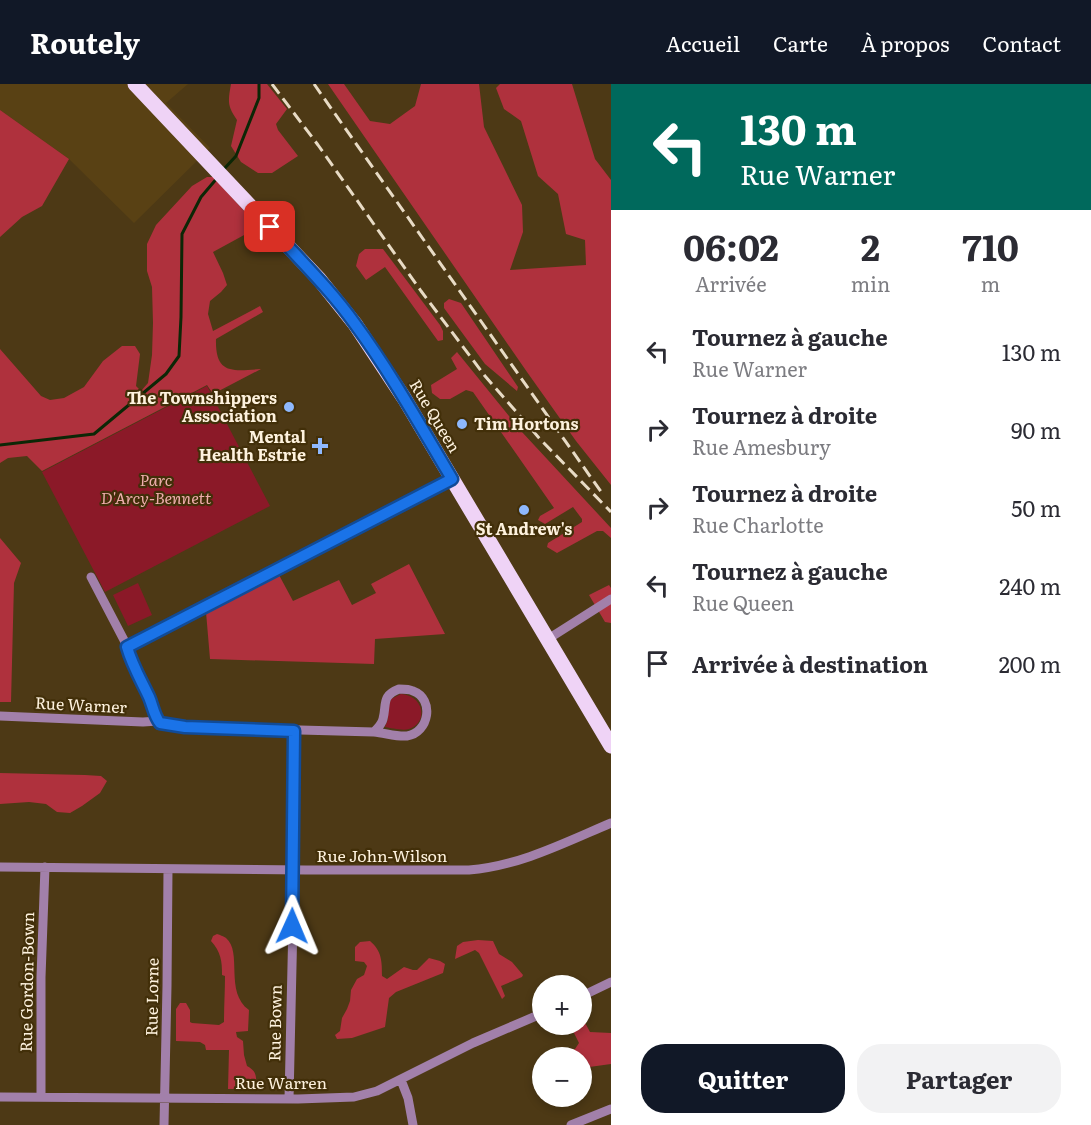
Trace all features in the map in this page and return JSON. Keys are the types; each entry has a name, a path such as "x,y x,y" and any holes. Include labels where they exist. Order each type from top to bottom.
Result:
{"main road":[{"name":"Rue Queen","path":"135,84 333,295 355,324 382,363 611,746"}],"street":[{"path":"127,647 452,479"},
{"path":"91,577 127,647 158,721"},
{"path":"548,639 611,599"},
{"name":"Rue Warner","path":"0,716 158,721 185,727 374,732 406,736 419,730 426,720 427,706 423,698 413,690 399,689 393,692 386,699 383,720 374,732"},
{"name":"Rue Bown","path":"289,1099 294,731"},
{"name":"Rue John-Wilson","path":"0,867 451,871 485,869 531,856 611,823"},
{"name":"Rue Gordon-Bown","path":"41,1097 41,977 45,867"},
{"name":"Rue Lorne","path":"164,1125 168,869"},
{"path":"592,991 611,982"},
{"name":"Rue Warren","path":"0,1097 289,1099 354,1097 377,1091 473,1043 532,1018"},
{"path":"401,1080 408,1098 413,1125"},
{"path":"571,1125 611,1109"}],"shaded area":[{"path":"0,84 188,84 166,103 210,148 134,223 69,159 0,110"},
{"path":"231,84 267,84 287,109 276,124 298,156 272,173 258,173 241,162 231,146 237,120 229,103"},
{"path":"328,84 344,84 370,121 390,124 415,106 421,84 479,84 484,127 522,205 523,232 510,270 586,265 585,240 566,234 558,194 538,176 521,121 504,109 496,88 500,84 572,84 595,159 611,180 611,485 576,441 527,372"},
{"path":"0,110 69,159 42,206 22,217 0,237"},
{"path":"207,177 213,177 258,226 254,233 246,234 213,252 227,285 210,301 208,314 213,331 260,306 263,312 216,339 216,351 222,365 228,368 234,370 261,369 213,394 207,385 42,471 27,456 8,458 0,463 0,349 41,396 50,400 64,398 84,387 103,361 122,346 135,346 140,354 136,386 141,391 148,383 153,323 152,287 147,271 147,244 156,225 192,186"},
{"path":"365,249 383,249 440,325 443,340 438,341 385,267 366,280 356,266 359,254"},
{"path":"449,299 461,303 518,387 517,391 485,364 444,308 444,303"},
{"path":"457,352 522,432 611,528 611,538 603,531 597,531 557,553 547,547 548,543 582,522 582,519 573,507 545,524 538,520 540,516 554,508 473,392 466,390 450,399 440,399 432,393 431,385 457,369 451,358"},
{"path":"0,538 21,563 14,583 11,702 0,702"},
{"path":"409,564 445,634 375,639 374,664 210,659 206,612 279,575 293,601 339,580 352,605 376,593 371,584"},
{"path":"609,585 611,588 611,623 605,622 589,595"},
{"path":"0,773 101,776 107,781 100,793 70,813 57,812 46,804 29,802 0,804"},
{"path":"217,934 226,938 231,944 237,993 249,1010 248,1031 236,1032 237,1037 243,1041 247,1066 256,1075 256,1089 228,1089 229,1050 206,1050 205,1045 200,1042 176,1041 176,1009 180,1003 186,1003 190,1010 190,1022 192,1023 219,1025 224,1022 225,976 222,975 219,953 211,941"},
{"path":"370,941 379,953 382,976 387,979 404,967 417,970 429,958 445,964 443,973 396,992 389,998 385,1027 352,1038 337,1039 335,1035 340,1031 342,1018 350,1001 351,990 357,979 364,975 367,966 364,962 355,961 355,947 360,942"},
{"path":"493,941 499,954 512,962 523,975 501,986 505,996 502,999 479,953 475,950 455,959 457,946 463,942"},
{"path":"592,1032 611,1033 611,1064 592,1067 592,1047 576,1047 579,1043 575,1035 592,1035"}],"green space":[{"name":"Parc D'Arcy-Bennett","path":"207,386 270,506 105,592 42,472"},
{"path":"138,583 152,615 128,626 113,595"},
{"path":"401,694 415,699 419,704 421,716 419,721 415,726 406,730 385,727 391,699"}],"waterway":[{"path":"224,169 236,156 259,98 259,84"},
{"path":"0,445 94,434 166,374 179,356 182,234 201,197 218,177"}],"railway":[{"path":"272,84 485,376 540,439 611,512"},
{"path":"314,84 604,496"}],"place":[{"name":"The Townshippers Association","path":"289,407"},
{"name":"Tim Hortons","path":"462,424"},
{"name":"Mental Health Estrie","path":"320,446"},
{"name":"St Andrew's","path":"524,510"}],"route":[{"path":"270,227 333,295 355,324 404,398 452,479 127,647 160,723 185,727 294,731 292,926"}]}
